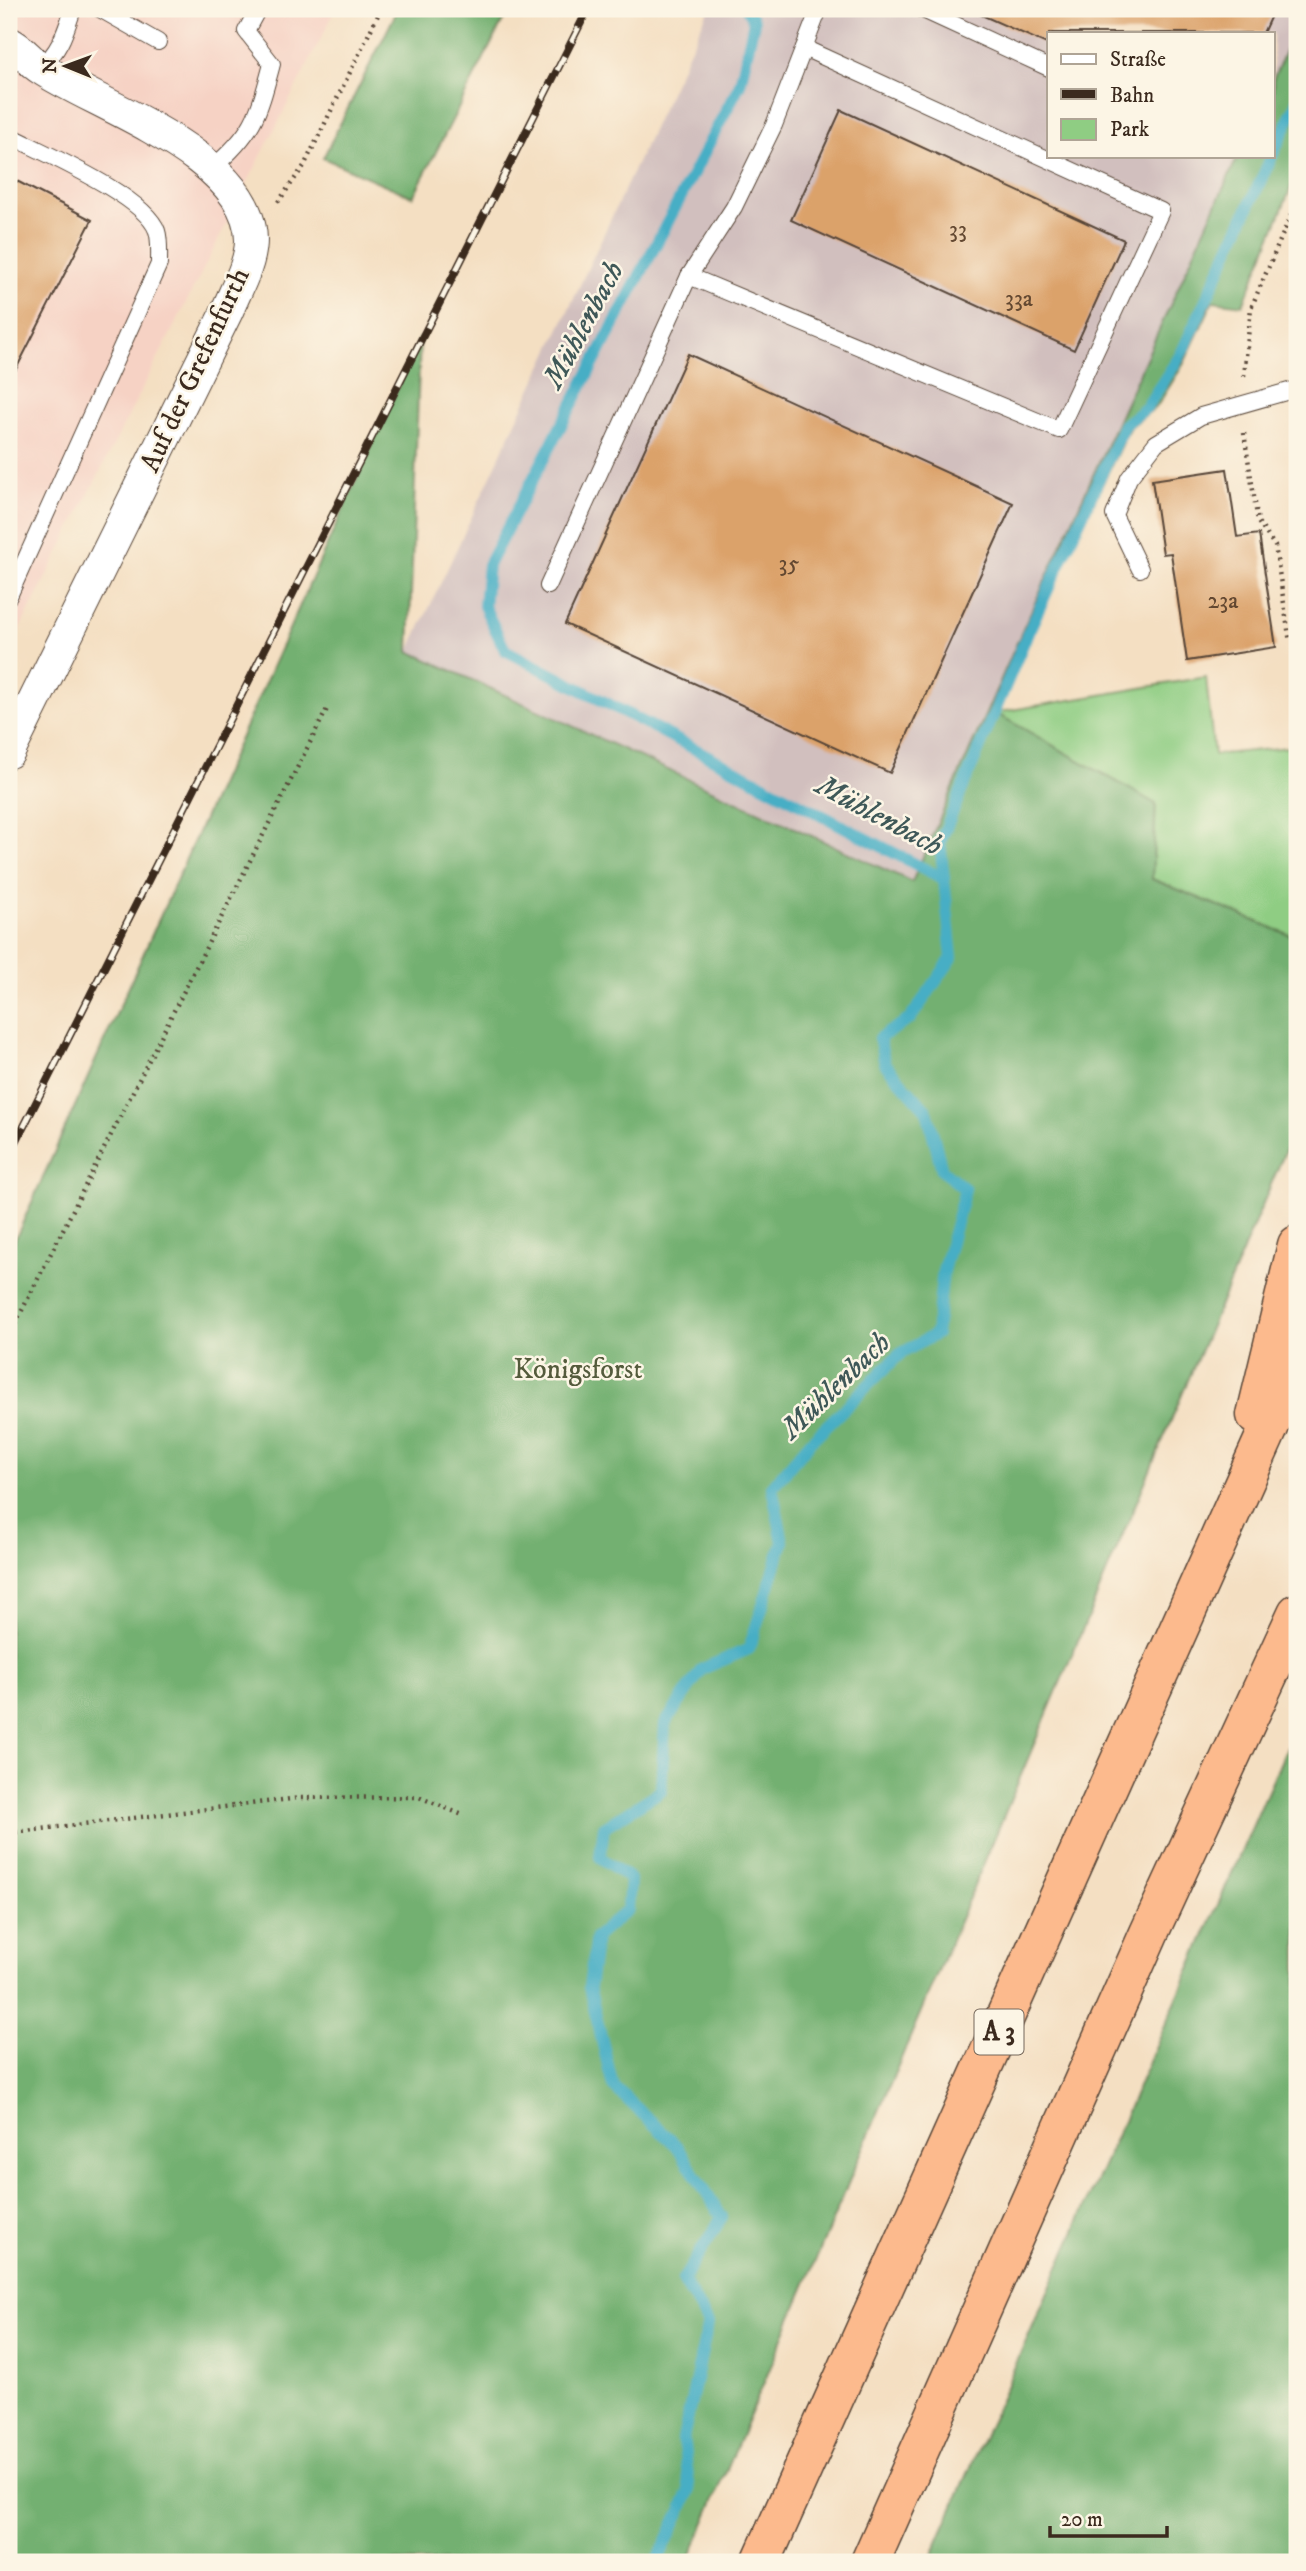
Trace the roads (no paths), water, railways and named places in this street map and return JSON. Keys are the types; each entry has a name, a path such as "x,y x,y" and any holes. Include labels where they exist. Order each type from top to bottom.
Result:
{"highway":[{"path":"1236,1503 1297,1245"},
{"name":"A 3","path":"761,2562 1297,1365"},
{"path":"870,2562 1149,1933 1297,1613"}],"street":[{"name":"Auf der Grefenfurth","path":"9,43 19,48 40,68 183,146 212,169 231,190 245,214 251,240 245,268 227,311 9,752"},
{"path":"9,69 40,68"}],"lane":[{"path":"40,68 54,56 73,9"},
{"path":"100,9 158,42"},
{"path":"212,169 235,149 258,117 272,64 246,31 258,9"},
{"path":"548,586 689,276 734,207 774,125 820,9"},
{"path":"921,9 1047,67"},
{"path":"689,276 1059,430 1161,211 804,48"},
{"path":"9,135 110,187 145,211 157,231 159,264 9,596"},
{"path":"1140,569 1114,515 1129,478 1156,443 1200,416 1289,391"}],"waterway":[{"name":"Mühlenbach","path":"657,2562 690,2491 683,2439 708,2323 683,2280 722,2217 677,2146 613,2086 589,1987 596,1937 628,1909 630,1879 600,1857 604,1827 661,1791 665,1724 702,1669 749,1649 783,1542 772,1487 811,1441 900,1354 936,1334 943,1271 965,1189 942,1170 927,1111 885,1064 879,1038 910,1019 952,958 944,879 505,650 484,606 488,565 740,84 754,22 747,9"},
{"path":"1274,152 1297,102"},
{"path":"944,879 940,842 1027,635 1124,425 1146,408 1181,354 1271,158"}],"railway":[{"path":"9,1156 588,9"}],"park label":[{"name":"Königsforst","path":"578,1369"}]}
